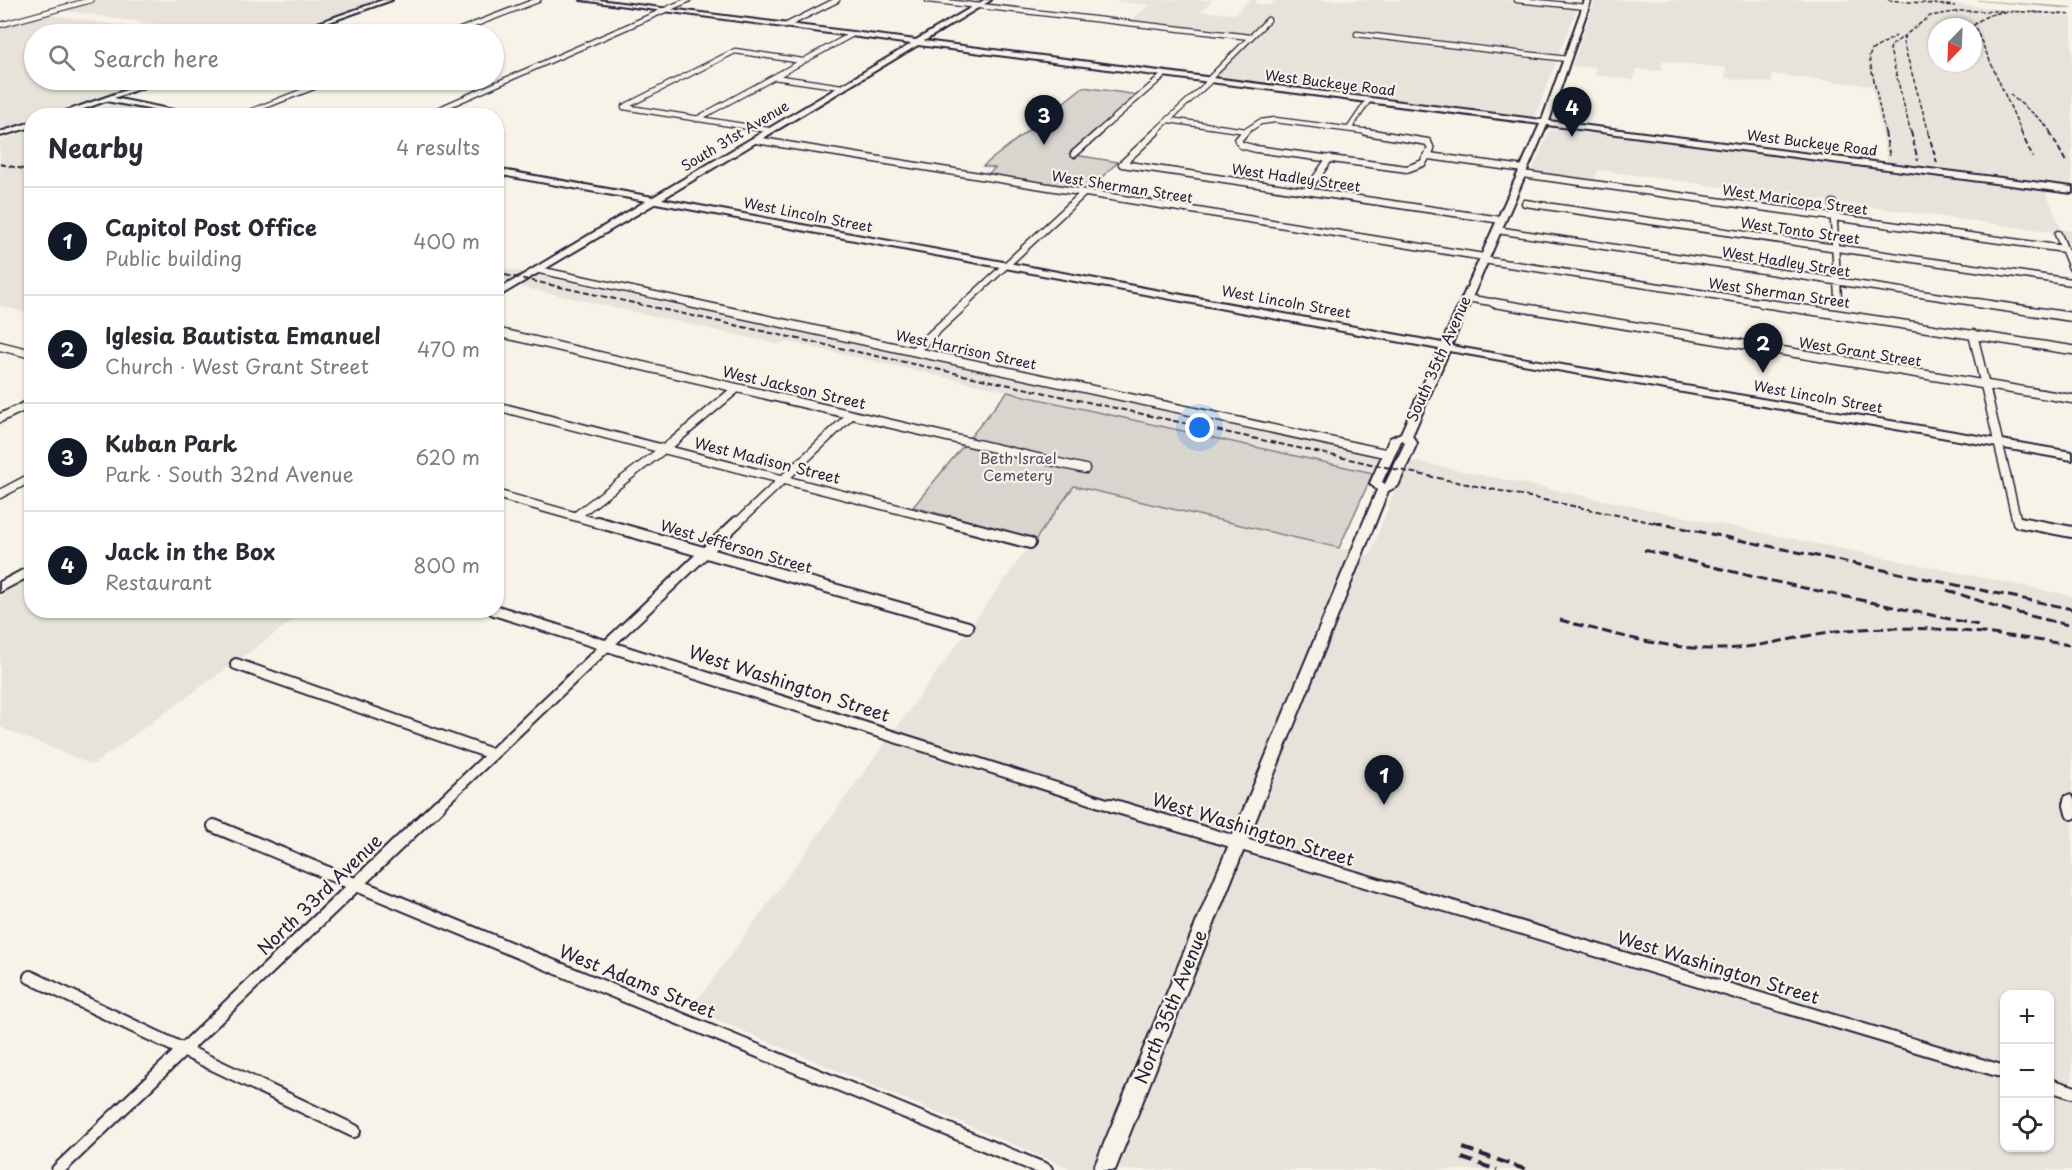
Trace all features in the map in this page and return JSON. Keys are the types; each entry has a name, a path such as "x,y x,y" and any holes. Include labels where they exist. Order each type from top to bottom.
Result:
{"main road":[{"path":"319,24 389,0"},
{"name":"West Buckeye Road","path":"584,0 2072,190"},
{"name":"South 31st Avenue","path":"504,290 988,0"},
{"name":"South 35th Avenue","path":"1237,844 1383,489 1392,486 1411,443 1406,436 1545,123 1587,3"},
{"path":"77,108 129,90"},
{"path":"105,98 158,108"},
{"path":"0,134 24,126"},
{"name":"West Lincoln Street","path":"504,173 1446,347 2072,456"},
{"path":"1383,489 1377,483 1389,453 1396,438 1406,436"},
{"path":"0,588 24,574"},
{"name":"North 35th Avenue","path":"1104,1170 1237,844"}],"street":[{"path":"70,0 84,2"},
{"path":"2,24 91,0"},
{"path":"476,24 538,0"},
{"path":"504,81 688,0"},
{"path":"785,26 837,0"},
{"path":"928,0 1250,37"},
{"path":"1517,0 1587,3"},
{"path":"1169,120 1268,20"},
{"path":"1357,34 1567,58"},
{"path":"697,119 851,35"},
{"path":"768,130 624,107 735,51 803,61"},
{"path":"1074,154 1164,75"},
{"path":"774,77 842,87"},
{"path":"260,108 306,90"},
{"path":"442,108 483,90"},
{"path":"1349,129 1368,101"},
{"path":"1169,120 1246,131"},
{"name":"West Hadley Street","path":"1169,120 1122,164 1307,191 1838,281 2072,317"},
{"path":"1270,120 1418,138 1428,142 1431,149 1421,166 1407,169 1241,145 1238,140 1246,131 1255,122 1270,120"},
{"name":"West Sherman Street","path":"756,140 1484,259 2072,350"},
{"name":"West Maricopa Street","path":"1428,156 1523,172 2064,249"},
{"path":"1307,191 1330,158"},
{"path":"914,351 1084,193"},
{"name":"West Tonto Street","path":"1525,203 2072,282"},
{"path":"1833,203 1838,299"},
{"path":"2058,234 2072,268"},
{"name":"West Harrison Street","path":"539,270 1389,453"},
{"name":"West Grant Street","path":"1466,298 2072,399"},
{"name":"West Jackson Street","path":"504,334 1085,469"},
{"path":"1973,334 1996,443 2017,522 2072,532"},
{"path":"0,346 24,352"},
{"path":"0,354 12,349"},
{"path":"576,516 662,448 673,442 736,389"},
{"path":"0,418 24,407"},
{"name":"West Madison Street","path":"504,408 1030,543"},
{"name":"North 33rd Avenue","path":"58,1170 492,754 850,416"},
{"path":"0,494 24,481"},
{"name":"West Jefferson Street","path":"504,496 968,627"},
{"name":"West Washington Street","path":"504,613 1237,844 2000,1071"},
{"path":"236,664 492,754"},
{"path":"2069,800 2072,813"},
{"name":"West Adams Street","path":"214,826 1046,1170"},
{"path":"30,977 354,1131"},
{"path":"2054,1087 2072,1092"}],"shaded area":[{"path":"95,0 383,0 312,24 154,24 58,10"},
{"path":"1105,0 1213,0 1201,11 1234,14 1250,0 1270,5 1276,0 1505,0 1577,9 1558,55 1376,35 1365,31 1352,33 1360,37 1557,60 1535,116 1530,118 1213,78 1274,19 1266,18 1248,35 1128,22 1150,5"},
{"path":"1595,0 1919,0 2072,17 2072,187 1888,164 1872,86 1772,74 1772,83 1725,78 1726,68 1662,61 1661,71 1636,69 1634,80 1594,75 1596,68 1572,66"},
{"path":"45,14 112,24 24,24 24,90 122,90 68,108 24,108 24,123 0,132 0,27"},
{"path":"112,104 136,108 97,108"},
{"path":"1551,128 2045,190 2061,229 2072,231 2072,259 2062,233 1598,170 1593,182 1531,173"},
{"path":"24,133 24,312 0,306 0,141"},
{"path":"504,268 1408,460 2072,596 2072,1170 1074,1170 691,1009 1073,486 1370,555 1399,479 788,342 777,344 504,283"},
{"path":"24,581 24,618 296,618 93,765 0,727 0,596"}],"green space":[{"path":"1083,87 1138,95 1069,154 1118,162 1086,192 986,176 995,168 983,166"},
{"name":"Beth Israel Cemetery","path":"1007,392 1373,473 1339,548 1074,486 1036,539 913,507"}],"waterway":[{"path":"1979,0 2072,8"},
{"path":"1073,181 1076,178"}],"railway":[{"path":"1888,0 1955,6"},
{"path":"1905,35 1930,16 1961,11 2008,11"},
{"path":"2033,12 2072,15"},
{"path":"2022,133 1974,25 1981,19 1997,13 2042,13"},
{"path":"1905,35 1903,42 1929,133"},
{"path":"1905,35 1891,46 1890,50 1911,133"},
{"path":"1885,133 1869,57 1872,50 1896,36"},
{"path":"2010,94 2038,117 2051,133"},
{"path":"1885,132 1890,158"},
{"path":"1911,132 1918,161"},
{"path":"1928,132 1937,163"},
{"path":"2021,132 2033,158"},
{"path":"2050,132 2066,162"},
{"path":"0,164 24,169"},
{"path":"504,275 1399,470 1660,524"},
{"path":"1653,522 2072,609"},
{"path":"1644,550 1767,580 1978,625"},
{"path":"1947,590 2010,611 2072,626"},
{"path":"1560,620 1654,643 1712,649 1746,647 1830,632 1875,628 1958,631 2069,645"},
{"path":"1463,1148 1527,1170"},
{"path":"1462,1158 1497,1170"}],"place":[{"name":"Jack in the Box","path":"1572,137"},
{"name":"Kuban Park","path":"1044,145"},
{"name":"Iglesia Bautista Emanuel","path":"1763,373"},
{"name":"Capitol Post Office","path":"1384,805"}]}
